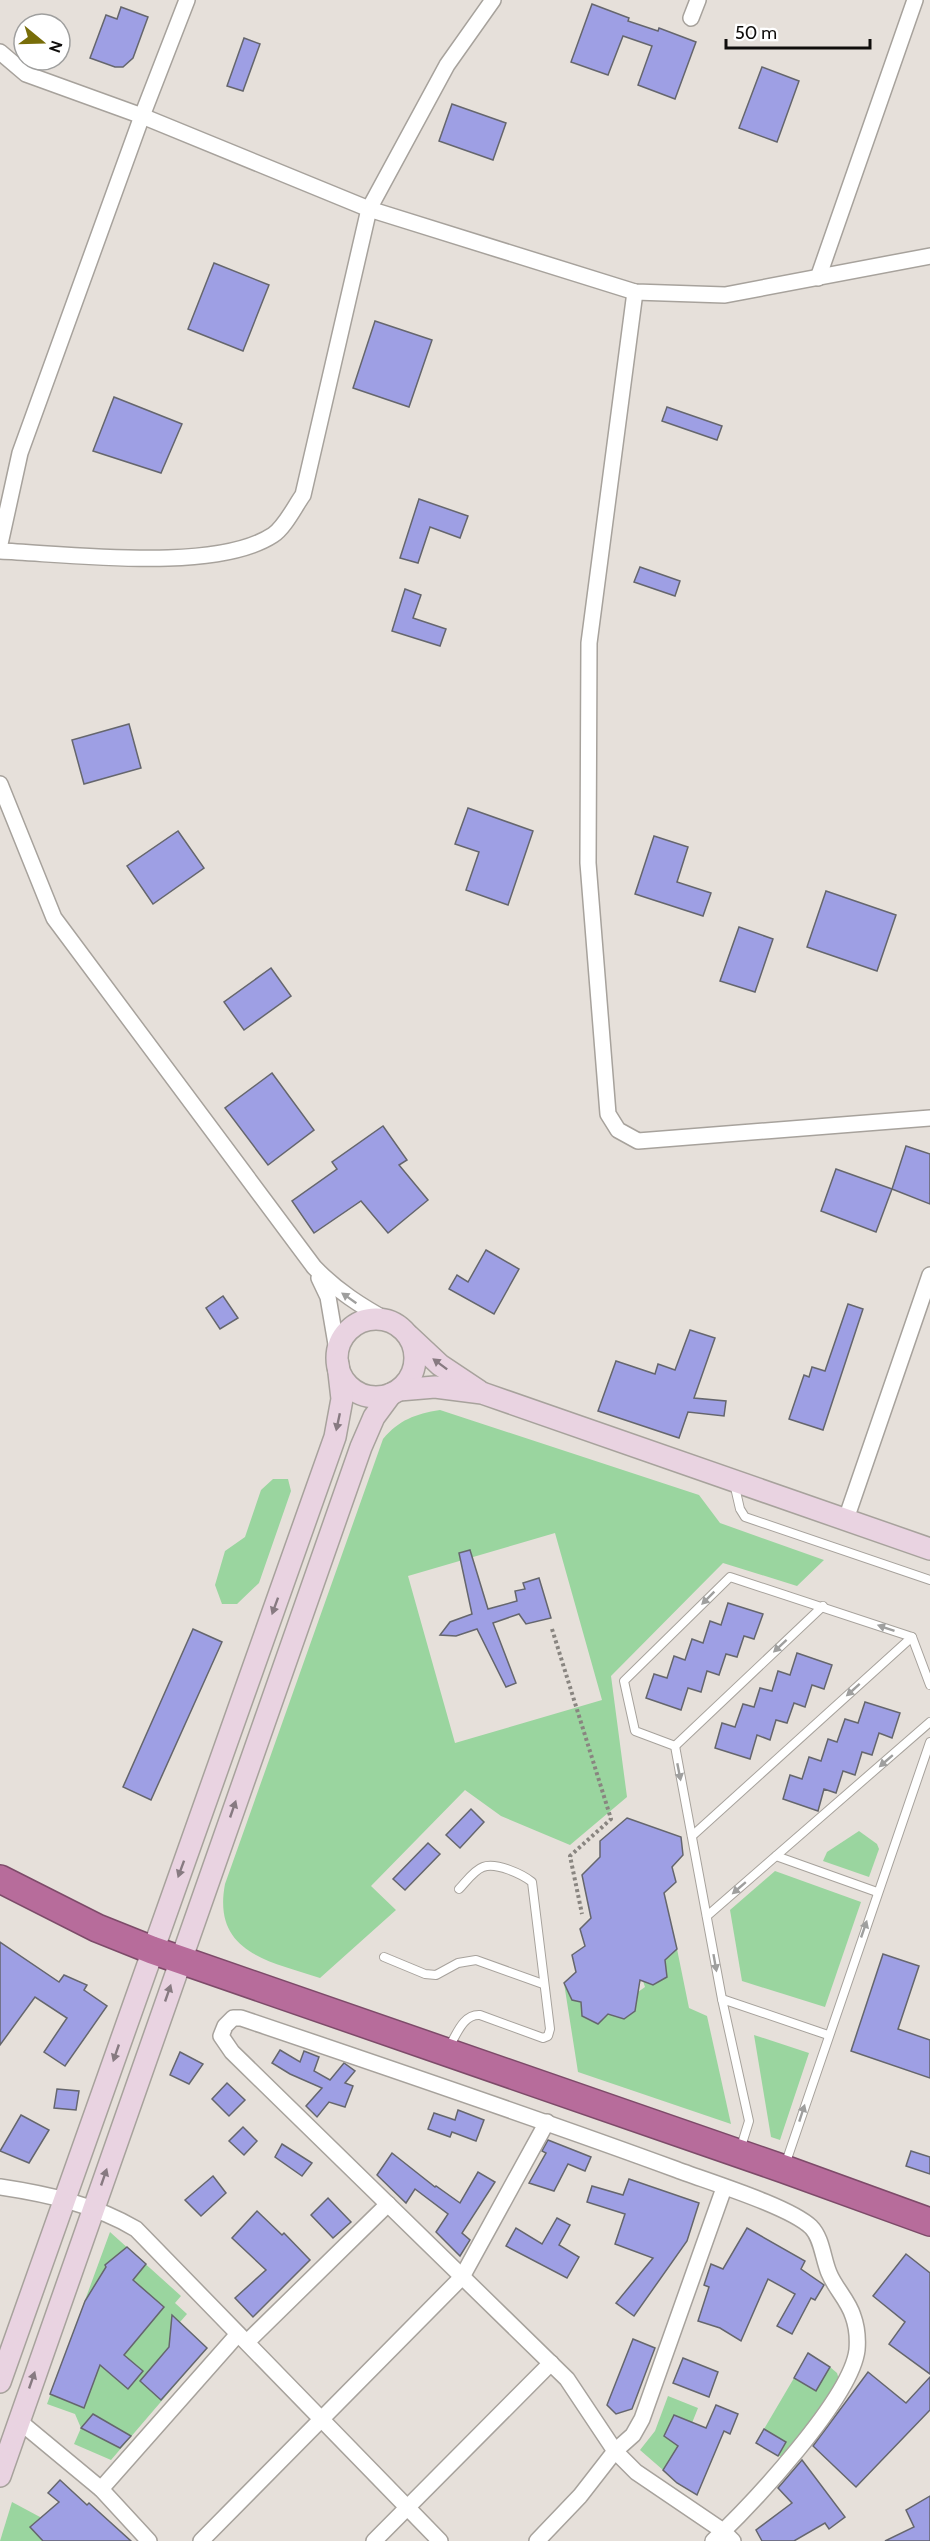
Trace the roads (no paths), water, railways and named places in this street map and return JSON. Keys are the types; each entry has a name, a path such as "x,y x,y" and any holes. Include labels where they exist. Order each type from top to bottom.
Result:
{"highway":[{"path":"0,1879 97,1928 152,1950 446,2054 739,2153 930,2222"}],"street":[{"path":"0,544 20,453 142,116 188,0"},
{"path":"0,551 161,558 244,549 275,534 303,495 369,209 447,65 493,0"},
{"path":"691,18 698,0"},
{"path":"818,278 915,0"},
{"path":"0,52 26,74 142,116 369,209 635,292 725,295 930,256"},
{"path":"635,292 589,643 588,863 608,1114 618,1130 638,1141 930,1118"},
{"path":"0,784 54,918 314,1267 334,1287 355,1303 397,1326 440,1365 482,1393"},
{"path":"0,2382 335,1437 342,1399 338,1360 328,1297 314,1267"},
{"path":"846,1519 930,1275"},
{"path":"0,2476 361,1447 374,1417 395,1392 410,1377 415,1361 413,1345 397,1326 375,1319 359,1323 346,1333 339,1348 338,1360 344,1380 357,1392 374,1397 395,1392 435,1387 482,1393 733,1478 930,1549"},
{"path":"233,2018 241,2018 547,2122 724,2188 797,2218 812,2228 832,2281 852,2313 857,2331 852,2370 845,2385 778,2472 723,2538 636,2472 615,2451 567,2379 232,2052 221,2036 225,2026 233,2018"},
{"path":"201,2541 320,2418 462,2277 547,2122"},
{"path":"0,2187 64,2200 112,2215 136,2229 440,2541"},
{"path":"537,2541 580,2496 615,2451 633,2435 642,2419 724,2188"},
{"path":"101,2489 243,2338 388,2204"},
{"path":"374,2541 551,2363"},
{"path":"19,2421 101,2489 149,2541"}],"lane":[{"path":"733,1478 740,1509 745,1517 930,1580"},
{"path":"675,1746 635,1731 624,1681 730,1577 912,1637"},
{"path":"675,1746 823,1606"},
{"path":"912,1637 930,1685"},
{"path":"692,1836 912,1637"},
{"path":"707,1916 930,1722"},
{"path":"784,2169 930,1742"},
{"path":"675,1746 722,1999 749,2121 739,2153"},
{"path":"776,1856 877,1892"},
{"path":"446,2054 467,2017 473,2014 543,2038 548,2036 550,2029 532,1882 517,1874 490,1866 482,1867 459,1889"},
{"path":"384,1956 425,1974 436,1975 458,1963 476,1960 543,1984"},
{"path":"722,1999 828,2035"}]}
